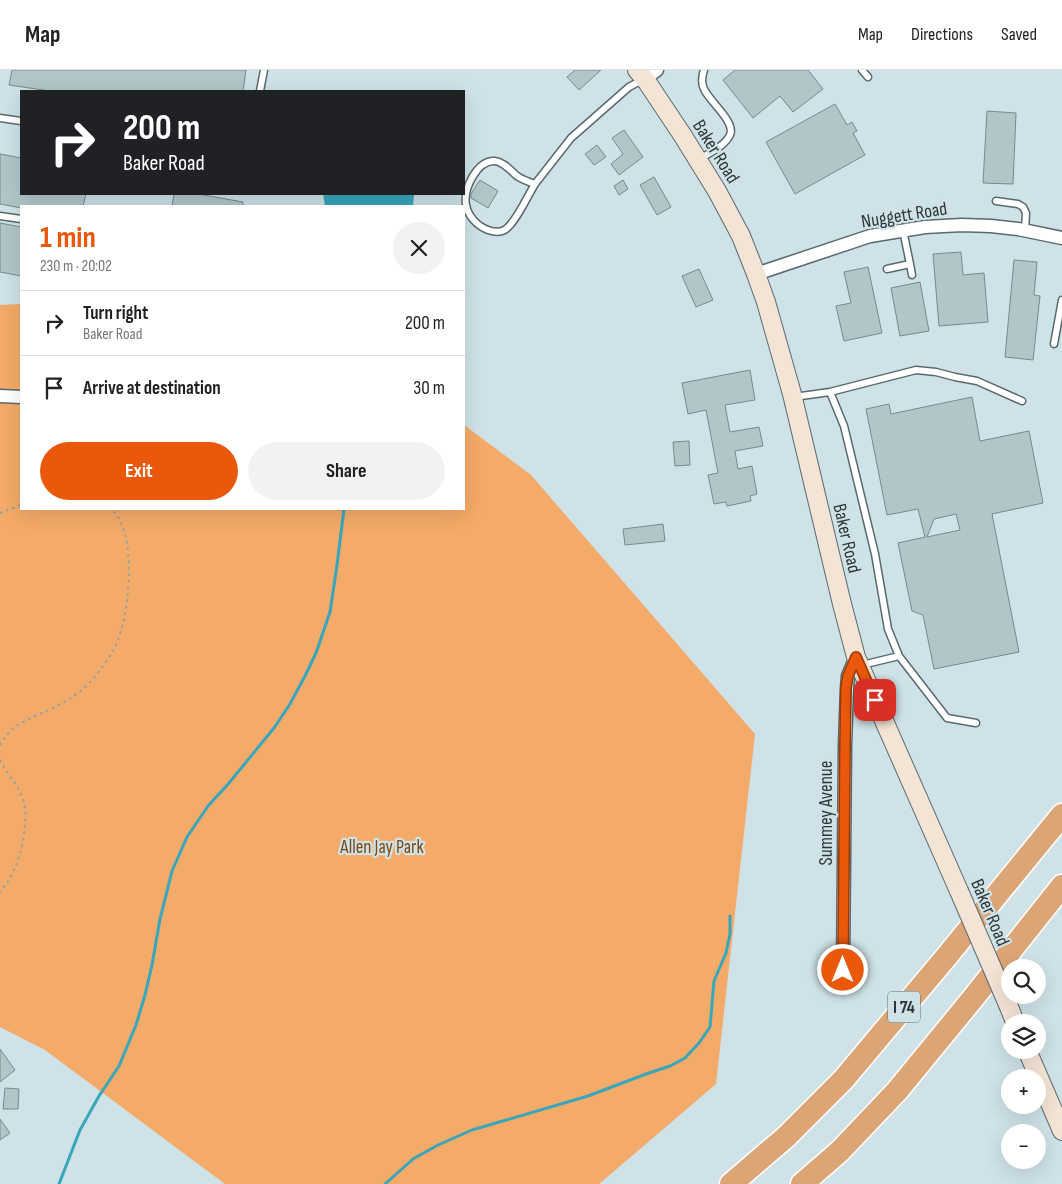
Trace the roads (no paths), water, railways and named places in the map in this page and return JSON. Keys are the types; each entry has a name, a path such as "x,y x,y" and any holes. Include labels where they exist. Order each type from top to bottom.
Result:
{"highway":[{"name":"I 74","path":"731,1184 786,1138 843,1080 1062,815"},
{"name":"I 74","path":"802,1184 840,1151 897,1091 1062,886"}],"street":[{"name":"Baker Road","path":"646,73 717,191 741,236 756,274 766,302 793,397 842,604 858,661 1012,1014"},
{"name":"Nuggett Road","path":"756,274 870,236 925,227 991,226 1062,238"},
{"path":"0,396 20,397"},
{"name":"Summey Avenue","path":"843,970 846,688 848,676 858,661"},
{"path":"1032,1059 1058,1112 1062,1131"}],"lane":[{"path":"260,90 264,70"},
{"path":"698,160 723,144 730,136 731,130 728,121 704,90 702,81 704,70"},
{"path":"862,70 868,77"},
{"path":"535,184 516,175 501,162 493,161 483,165 476,171 466,195 466,205 471,218 481,227 492,232 501,232 507,229 515,219 535,184 571,138 646,73"},
{"path":"0,118 20,121"},
{"path":"996,201 1018,204 1023,207 1026,213 1025,231"},
{"path":"0,216 20,219"},
{"path":"903,230 912,275"},
{"path":"887,269 910,264"},
{"path":"1054,344 1062,300"},
{"path":"793,397 830,392 916,370 936,372 977,381 1022,401"},
{"path":"830,392 844,426 876,554 888,629 899,656 946,718 976,723"},
{"path":"858,661 899,656"}],"water":[{"path":"323,195 414,195 413,205 325,205"}],"waterway":[{"path":"59,1184 80,1130 119,1066 136,1025 145,995 160,919 172,871 187,837 208,806 274,728 290,704 316,653 330,612 344,510"},
{"path":"385,1184 413,1159 438,1145 472,1130 588,1096 670,1066 685,1058 710,1027 714,981 726,953 730,934 730,916"}],"park label":[{"name":"Allen Jay Park","path":"382,846"}]}
